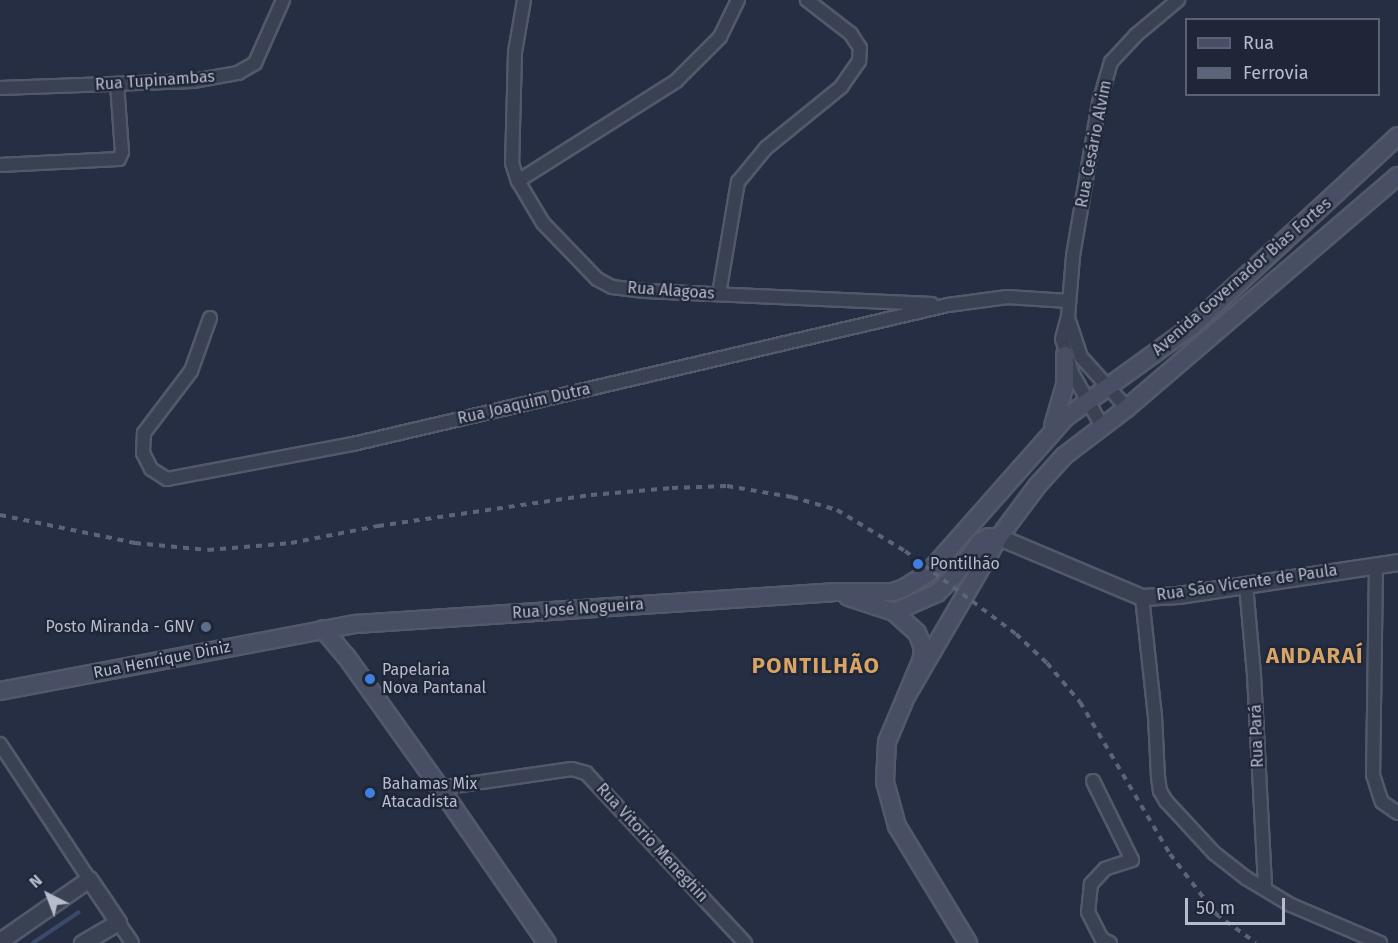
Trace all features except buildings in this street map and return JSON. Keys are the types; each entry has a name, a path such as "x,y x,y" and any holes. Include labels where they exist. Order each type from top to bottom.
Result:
{"main road":[{"name":"Avenida Governador Bias Fortes","path":"832,592 893,592 928,573 1049,435 1087,401 1192,326 1398,136"},
{"name":"Avenida Governador Bias Fortes","path":"907,695 999,537 1036,486 1064,456 1127,408 1398,176"},
{"path":"1049,435 1060,410 1065,385 1065,355"},
{"path":"894,612 937,593 980,542 989,537 999,537"},
{"path":"832,592 894,612 917,633 923,651 887,742 885,782 897,826 968,943"},
{"name":"Rua José Nogueira","path":"323,629 356,624 832,592"},
{"path":"345,656 356,624"},
{"path":"323,629 440,788 547,943"},
{"name":"Rua Henrique Diniz","path":"0,692 323,629"}],"street":[{"name":"Rua Tupinambas","path":"0,88 220,78 249,68 255,63 283,0"},
{"name":"Rua Alagoas","path":"524,0 515,52 511,149 518,182 553,235 604,284 645,291 948,305"},
{"path":"518,182 676,81 720,37 738,0"},
{"path":"719,294 738,182 766,148 841,87 859,62 860,48 851,34 807,0"},
{"name":"Rua Cesário Alvim","path":"1068,317 1072,256 1097,115 1111,62 1136,35 1178,0"},
{"path":"0,165 119,159 122,152 117,84"},
{"name":"Rua Joaquim Dutra","path":"210,318 191,371 144,433 142,453 151,469 167,479 353,444 948,305 1007,297 1068,301"},
{"path":"1068,317 1081,357 1127,408"},
{"path":"1068,317 1062,333 1065,355 1102,426"},
{"name":"Rua São Vicente de Paula","path":"999,537 1142,597 1178,595 1398,562"},
{"path":"1376,566 1373,775 1382,802 1398,813"},
{"name":"Rua Pará","path":"1246,585 1254,675 1265,888"},
{"path":"1142,597 1155,716 1160,792 1186,825 1214,853 1246,878 1292,904 1380,943"},
{"path":"0,744 132,943"},
{"name":"Rua Vitorio Meneghin","path":"440,788 572,770 586,773 745,943"},
{"path":"1094,781 1132,860 1105,869 1091,884 1088,912 1102,939 1110,943"},
{"path":"0,941 92,884"},
{"path":"82,943 118,922"}],"waterway":[{"path":"33,943 79,912"}],"railway":[{"path":"0,515 135,543 208,550 291,543 378,526 591,495 672,488 727,486 792,497 837,510 905,551 1016,634 1047,663 1080,702 1170,854 1216,914 1256,943"}],"place":[{"name":"Pontilhão","path":"918,564"},
{"name":"Posto Miranda - GNV","path":"206,627"},
{"name":"Papelaria Nova Pantanal","path":"370,679"},
{"name":"Bahamas Mix Atacadista","path":"370,793"}],"district":[{"name":"ANDARAÍ","path":"1315,656"},
{"name":"PONTILHÃO","path":"816,666"}]}
